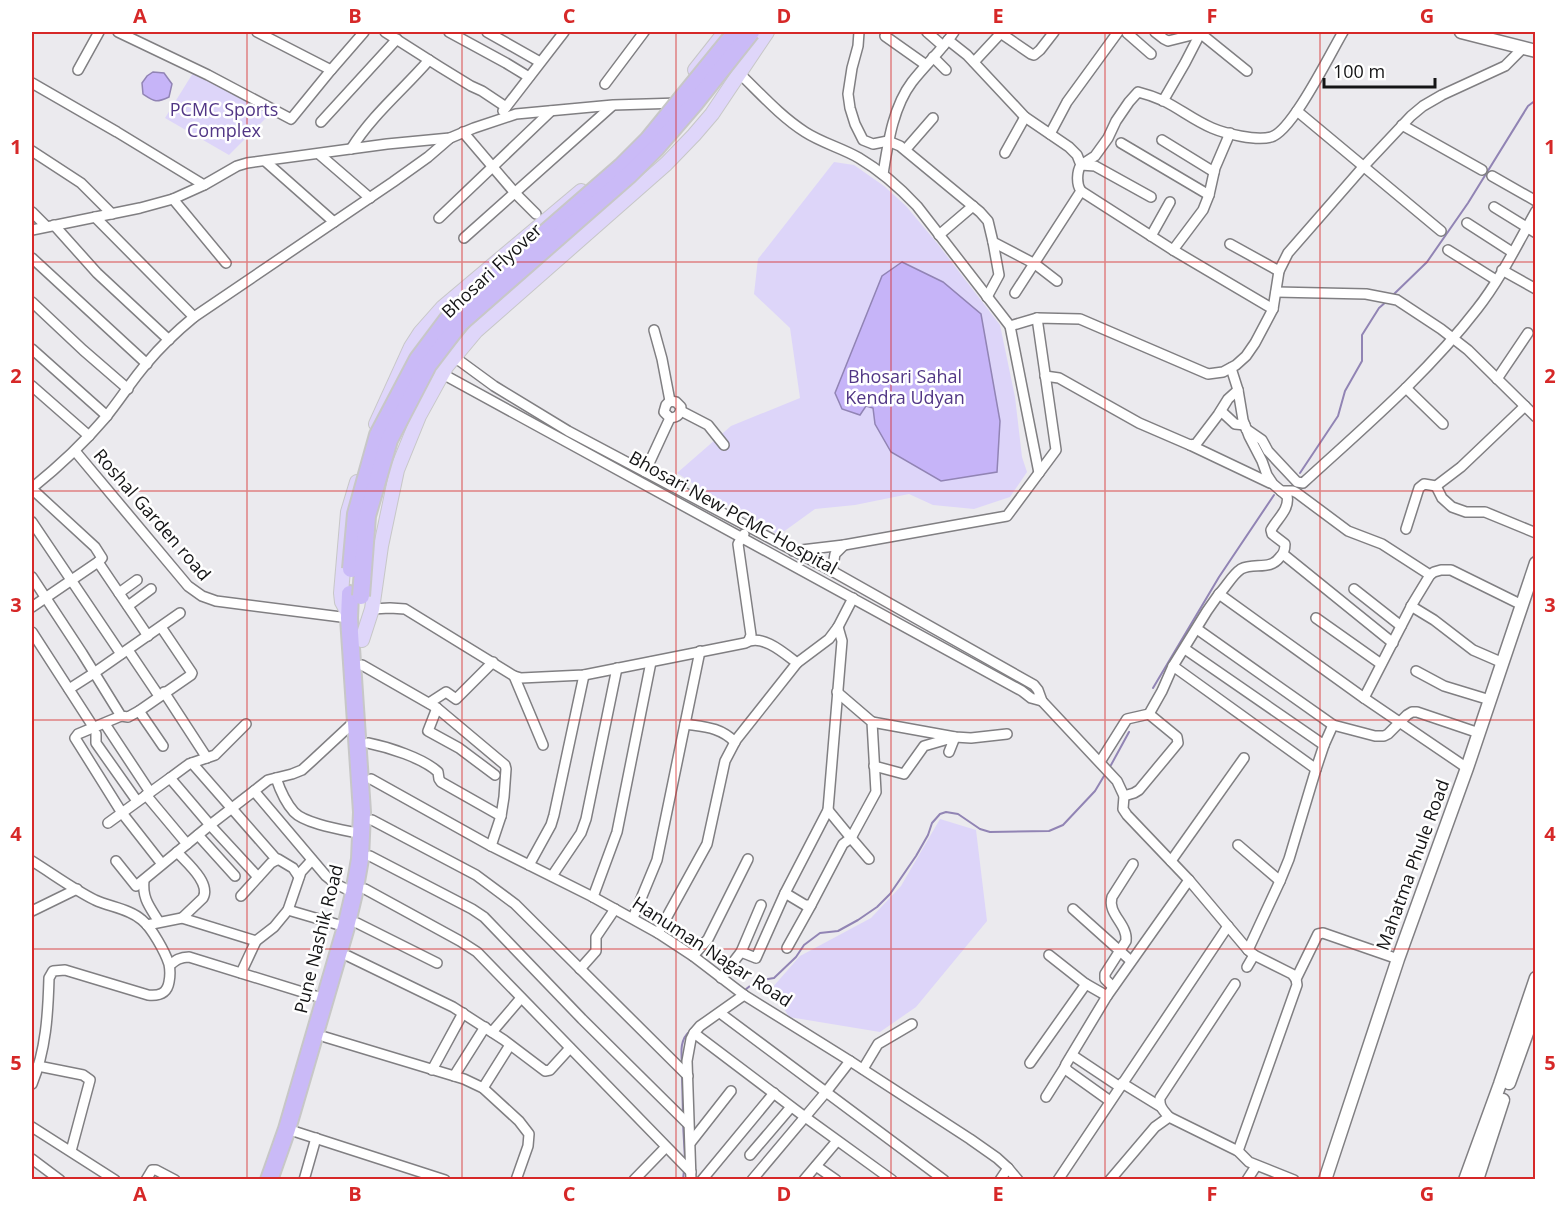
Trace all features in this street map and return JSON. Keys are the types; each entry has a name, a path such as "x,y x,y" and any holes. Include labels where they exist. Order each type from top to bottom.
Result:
{"highway":[{"name":"Bhosari Flyover","path":"355,595 356,514 378,435 418,359 452,315 622,166 648,140 736,32"},
{"name":"Bhosari Flyover","path":"355,595 368,516 389,440 428,365 460,323 630,175 657,148 751,32"},
{"name":"Pune Nashik Road","path":"355,595 349,616 362,812 360,891"},
{"name":"Pune Nashik Road","path":"279,1179 325,999 351,925 370,856 372,820 368,743 362,640 355,595"},
{"name":"Pune Nashik Road","path":"269,1179 291,1130 325,1036 348,956 351,925"}],"main road":[{"path":"362,640 372,609 381,546 397,470 419,416 442,374 476,331 666,164 694,135 767,32"},
{"path":"349,616 344,608 341,593 348,512 372,432 408,353 420,333 443,307 539,219 616,161 669,103 717,34"},
{"path":"539,219 566,251"}],"street":[{"path":"78,70 99,32"},
{"path":"118,32 208,75 291,119 364,32"},
{"path":"257,32 331,70"},
{"path":"385,32 506,106"},
{"path":"448,32 529,77"},
{"path":"487,32 540,62"},
{"path":"495,121 564,32"},
{"path":"605,84 644,32"},
{"path":"859,32 848,94 850,108 863,140 873,144 888,141 906,150 988,221 999,275 987,297"},
{"path":"927,32 967,55 1024,117 1070,147 1077,155 1081,165"},
{"path":"883,174 888,141 904,95 910,84 954,32"},
{"path":"974,62 1000,32 1034,55 1054,32"},
{"path":"1050,134 1066,102 1124,32 1151,54"},
{"path":"1155,32 1168,41 1201,32"},
{"path":"1201,32 1247,71"},
{"path":"1163,101 1201,32"},
{"path":"1273,309 1173,250 1081,190 1078,182 1078,169 1095,156 1108,138 1116,121 1138,92 1163,101 1212,128 1243,136 1273,137 1282,131 1297,111 1343,32"},
{"path":"1465,32 1529,49"},
{"path":"885,36 926,65"},
{"path":"321,122 397,39"},
{"path":"1010,326 1037,318 1080,319 1208,374 1232,368 1246,356 1273,309 1279,271 1288,253 1402,125 1423,106 1457,87 1505,66 1529,49"},
{"path":"933,57 946,70"},
{"path":"351,149 378,113 429,60"},
{"path":"739,73 804,132 856,156 901,189 1010,326 1039,473"},
{"path":"32,83 204,185"},
{"path":"32,607 102,558 95,547 32,489 75,451 107,416 147,364 194,317 370,198 428,157 450,138 463,132 516,114 613,105 669,103 717,105"},
{"path":"464,238 613,105"},
{"path":"439,218 550,111"},
{"path":"1297,111 1441,231"},
{"path":"1005,153 1024,117"},
{"path":"906,150 933,118"},
{"path":"1402,125 1482,170"},
{"path":"463,132 539,219"},
{"path":"1173,250 1203,210 1214,172 1230,133"},
{"path":"32,230 173,199 237,166 387,144 450,138"},
{"path":"856,156 863,140"},
{"path":"1162,140 1214,172"},
{"path":"1121,143 1209,195"},
{"path":"32,151 81,183 112,214"},
{"path":"319,154 370,198"},
{"path":"266,161 334,222"},
{"path":"1081,165 1095,166 1151,197"},
{"path":"1492,176 1536,201"},
{"path":"1015,293 1081,190"},
{"path":"173,199 226,263"},
{"path":"1151,236 1170,202"},
{"path":"939,235 973,206"},
{"path":"1494,207 1536,233"},
{"path":"1221,411 1235,424 1245,427 1262,441 1268,451 1297,482 1303,483 1406,388 1453,338 1478,308 1536,211"},
{"path":"32,212 50,226 169,340"},
{"path":"95,217 194,317"},
{"path":"1467,223 1512,252"},
{"path":"993,242 1035,264 1058,281"},
{"path":"1230,244 1279,271"},
{"path":"1448,250 1496,280"},
{"path":"32,258 147,364"},
{"path":"1502,270 1536,289"},
{"path":"1276,292 1366,294 1396,300 1441,328 1468,350 1535,415"},
{"path":"32,302 128,389"},
{"path":"793,551 844,545 1007,516 1056,450 1037,318"},
{"path":"654,330 670,401"},
{"name":"Bhosari New PCMC Hospital","path":"420,333 484,378 568,431 748,526 1027,680 1038,690 1042,701 1118,781 1124,795 1123,809 1126,815 1189,880 1251,953"},
{"path":"1497,379 1528,333"},
{"path":"32,349 107,416"},
{"name":"Bhosari New PCMC Hospital","path":"408,353 442,374 853,597 1031,698 1042,701"},
{"path":"1100,762 1127,719 1149,714 1173,666 1207,611 1237,573 1242,569 1271,565 1277,562 1283,554 1285,544 1272,534 1271,530 1288,503 1287,496 1273,484 1267,475 1245,427 1232,368"},
{"path":"1045,376 1059,378 1139,423 1273,484"},
{"path":"32,386 89,436"},
{"path":"1406,388 1443,424"},
{"path":"1190,445 1196,444 1228,399 1238,390"},
{"path":"670,401 676,402 681,407 681,411 708,425 724,445"},
{"path":"670,401 664,412 670,418"},
{"path":"1406,529 1419,488 1424,484 1436,486 1461,467 1525,406"},
{"path":"670,418 677,417 681,411"},
{"path":"645,472 670,418"},
{"name":"Roshal Garden road","path":"75,451 188,586 202,596 216,601 349,616"},
{"path":"1436,486 1442,498 1452,507 1466,512 1485,512 1536,533"},
{"path":"1281,491 1293,490 1348,531 1382,544 1430,575"},
{"path":"32,522 124,652 162,694 207,758"},
{"path":"748,526 738,544 751,635 749,640"},
{"path":"819,579 829,570 835,555 844,545"},
{"path":"1283,554 1393,643"},
{"path":"798,568 804,557"},
{"path":"98,562 148,636"},
{"name":"Mahatma Phule Road","path":"1325,1179 1398,959 1467,768 1536,562"},
{"path":"1364,698 1411,606 1434,572 1451,570 1522,605"},
{"path":"32,577 121,716"},
{"path":"119,593 137,580"},
{"path":"128,606 152,589"},
{"path":"1354,589 1401,627"},
{"path":"1219,594 1364,698 1467,768"},
{"path":"658,933 707,844 724,761 735,742 797,663 829,639 838,627 853,597"},
{"path":"1411,606 1434,620 1473,650 1503,663"},
{"path":"372,609 405,609 514,676 521,678 584,675 745,643 749,640 771,644 797,663"},
{"path":"69,689 180,613"},
{"path":"1316,618 1381,664"},
{"path":"161,627 192,673 191,675 139,711 128,717 121,716 95,731 78,734 76,741 122,813 162,864"},
{"path":"741,952 756,958 785,893 828,810 842,641 838,627"},
{"path":"1197,629 1333,725 1375,736 1388,734 1407,715 1417,712 1479,733"},
{"path":"32,632 95,731 96,742 137,801"},
{"path":"1185,649 1324,745"},
{"path":"633,918 657,860 700,651"},
{"path":"493,662 456,699 446,692 433,706 428,731 459,748 495,775"},
{"path":"593,897 617,832 651,662"},
{"path":"362,665 433,706 505,765 501,816 491,846"},
{"path":"1173,666 1316,769"},
{"path":"552,876 581,832 586,819 618,668"},
{"path":"1416,671 1444,686 1490,700"},
{"path":"529,865 554,815 584,675"},
{"path":"514,676 543,745"},
{"path":"837,692 872,722 955,737 971,738 1007,734"},
{"path":"139,711 163,746"},
{"path":"1124,795 1139,790 1178,743 1177,737 1149,714"},
{"path":"116,861 136,886 262,784 302,770 356,720"},
{"path":"787,948 843,844 851,838 876,792 872,722"},
{"path":"105,724 148,793 187,844"},
{"path":"108,823 192,763 215,755 246,724"},
{"path":"685,724 707,727 725,733 735,742"},
{"path":"1247,967 1289,859 1316,769 1333,725"},
{"path":"949,752 955,737"},
{"path":"874,766 904,774 924,746 955,737"},
{"path":"368,743 394,750 431,766 438,772 441,782 501,816"},
{"path":"1171,861 1244,758"},
{"path":"192,763 277,860 293,868 299,877"},
{"path":"170,778 258,877"},
{"path":"276,778 281,793 295,813 312,822 362,834"},
{"name":"Hanuman Nagar Road","path":"370,779 491,846 593,897 658,933 693,956 744,995 970,1139 1008,1168 1018,1179"},
{"path":"254,790 330,880 360,891 460,940 477,952 666,1147 691,1176"},
{"path":"828,810 869,859"},
{"path":"372,820 476,874 497,890 514,904 687,1075"},
{"path":"198,835 235,876"},
{"path":"1238,845 1280,881"},
{"path":"177,852 202,880 206,889 203,898 182,918"},
{"path":"370,856 484,917 688,1124"},
{"path":"693,956 708,939 748,859"},
{"path":"241,896 271,863 277,860"},
{"path":"241,973 256,941 274,927 288,910 301,872 312,860"},
{"path":"32,861 103,903 134,914 147,925 170,965 168,986 162,994 156,996 65,970 52,971 49,978 45,1036 32,1084"},
{"path":"1113,987 1105,979 1105,974 1126,941 1126,935 1111,903 1112,897 1133,864"},
{"path":"144,880 145,899 159,922"},
{"path":"1046,1097 1107,996 1189,880"},
{"path":"32,911 77,889"},
{"path":"785,893 806,905 811,905"},
{"path":"721,978 741,952 761,905"},
{"path":"580,969 596,951 596,937 615,909"},
{"path":"1073,909 1131,961"},
{"path":"288,910 351,925 437,963"},
{"path":"147,925 182,918 256,941"},
{"path":"1058,1179 1227,926"},
{"path":"1296,979 1315,939 1318,934 1323,933 1398,959"},
{"path":"1238,1151 1297,985 1292,974 1251,953"},
{"path":"1049,955 1107,996"},
{"path":"348,956 463,1013 548,1071 570,1048"},
{"path":"170,965 177,959 189,957 325,999"},
{"path":"1465,1179 1536,978"},
{"path":"1030,1063 1087,984"},
{"path":"1235,984 1160,1098 1159,1104 1169,1117 1238,1151 1256,1166 1293,1179"},
{"path":"691,1176 687,1075 689,1048 694,1033 700,1026 744,995"},
{"path":"454,1076 488,1030 522,998"},
{"path":"1476,1179 1536,1008"},
{"path":"720,1012 941,1179"},
{"path":"432,1070 463,1013"},
{"path":"863,1070 878,1044 912,1024"},
{"path":"694,1033 791,1107 892,1179"},
{"path":"325,1036 464,1079 483,1088 519,1121 529,1134 528,1146 516,1179"},
{"path":"483,1088 510,1045"},
{"path":"1072,1055 1161,1107"},
{"path":"752,1179 850,1061"},
{"path":"38,1066 83,1075 90,1080 71,1151"},
{"path":"1065,1067 1110,1101"},
{"path":"691,1142 731,1091"},
{"path":"702,1179 774,1093"},
{"path":"750,1155 791,1107"},
{"path":"1110,1179 1155,1127 1169,1117"},
{"path":"32,1127 115,1179"},
{"path":"291,1130 433,1178 446,1179"},
{"path":"304,1179 316,1138"},
{"path":"804,1179 837,1140"},
{"path":"634,1179 666,1147"},
{"path":"32,1160 60,1179"},
{"path":"816,1166 836,1179"},
{"path":"1247,1179 1256,1166"},
{"path":"1000,1179 1008,1168"},
{"path":"146,1179 152,1170 156,1170 175,1179"}],"green space":[{"name":"PCMC Sports Complex","path":"193,73 270,114 229,155 165,118"},
{"name":"Bhosari Sahal Kendra Udyan","path":"834,162 854,165 884,186 906,206 1000,325 1015,397 1022,457 1027,472 1010,497 974,509 933,505 909,494 855,505 815,509 779,535 677,473 731,426 800,398 790,328 754,294 758,259"},
{"path":"940,819 976,830 987,921 916,1007 880,1032 789,1017 772,988 800,956 871,918 901,886"}],"shaded area":[{"path":"153,72 164,73 172,84 169,97 156,101 143,94 142,83"},
{"path":"902,262 943,282 981,314 1000,421 997,472 941,481 891,452 875,424 873,408 866,406 860,415 842,409 835,393 882,276"}],"waterway":[{"path":"1393,295 1427,262 1468,203 1528,106 1536,100"},
{"path":"1300,473 1338,416 1345,391 1362,361 1362,335 1379,308 1387,301"},
{"path":"1153,688 1219,577 1274,495"},
{"path":"1111,765 1129,732"},
{"path":"745,990 756,981 774,978 796,957 804,945 820,933 838,931 877,907 890,894 916,856 932,823 940,814 946,812 958,814 980,829 990,832 1049,831 1063,825 1095,791 1104,776"},
{"path":"682,1064 681,1050 690,1031"},
{"path":"682,1075 683,1115"},
{"path":"683,1123 685,1160"},
{"path":"683,1180 684,1170"}]}
